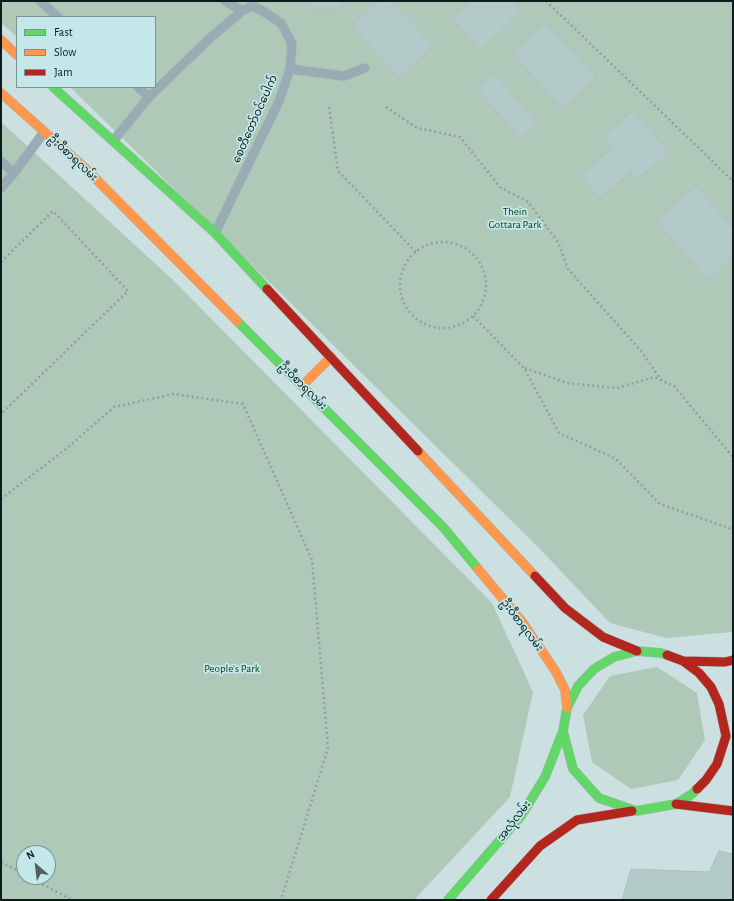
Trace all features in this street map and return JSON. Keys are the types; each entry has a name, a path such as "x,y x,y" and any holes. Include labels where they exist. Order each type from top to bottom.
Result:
{"main road":[{"path":"1,40 16,54"},
{"path":"53,88 215,234 331,357 467,507 565,608 603,637 637,651 661,653 683,661 699,673 711,687 719,704 726,736 733,748"},
{"name":"ဦးဝီစာရလမ်း","path":"1,93 85,168 302,386 446,524 527,630 556,672 565,690 567,708"},
{"path":"302,386 331,357"},
{"path":"636,810 599,798 573,769 563,731 567,708 578,686 594,669 614,657 637,651"},
{"path":"683,661 725,662 733,660"},
{"path":"724,723 733,716"},
{"name":"အလုံလမ်း","path":"448,900 521,816 545,777 563,731"},
{"path":"676,804 692,794 706,780 717,764 726,736"},
{"path":"491,900 540,846 577,820 676,804 733,811"}],"lane":[{"path":"40,1 57,16"},
{"path":"225,1 242,11"},
{"name":"စေတီတော်ဝင်ပေါက်","path":"113,141 149,97 209,39 242,11 255,4 281,23 292,44 290,69 279,101 215,234"},
{"path":"290,69 344,76 365,68"},
{"path":"139,88 149,97"},
{"path":"1,188 44,132"},
{"path":"1,161 14,172"}],"path":[{"path":"546,1 733,181"},
{"path":"329,107 338,171 416,252"},
{"path":"386,108 418,128 460,137 500,187 528,202 558,242 568,269 641,351 662,381"},
{"path":"1,262 53,212 128,291 1,414"},
{"path":"443,242 457,244 470,251 480,262 486,275 486,290 482,304 474,316 462,324 449,328 428,325 411,314 404,302 400,289 401,275 406,262 416,252 428,245 443,242"},
{"path":"474,316 524,368 559,433 616,458 660,504 728,528 732,532 733,531"},
{"path":"524,368 567,383 617,388 654,377 674,386 733,457"},
{"path":"1,499 66,448 114,407 173,394 243,404 312,560 328,748 281,900"},
{"path":"1,862 16,870"},
{"path":"44,885 72,900"}],"green space":[{"name":"Thein Gottara Park","path":"1,1 733,1 733,632 666,638 610,623 539,548 71,88 156,88 156,16 16,16 16,36 1,23"},
{"name":"People's Park","path":"1,122 173,280 492,603 533,692 510,797 414,900 1,900"},
{"path":"657,667 697,693 705,740 678,780 631,789 592,762 583,715 610,676"}],"building":[{"path":"305,1 345,1 337,9 312,9"},
{"path":"378,1 392,1 434,46 399,78 351,26"},
{"path":"470,1 513,1 522,11 481,50 451,18"},
{"path":"545,22 597,77 563,109 511,53"},
{"path":"495,73 538,123 520,139 476,88"},
{"path":"634,110 670,153 637,179 631,172 599,199 580,175 612,148 603,136"},
{"path":"696,185 733,227 733,258 707,281 656,220"},
{"path":"719,851 733,854 733,900 622,900 631,869 709,872"}],"traffic: fast":[{"path":"54,88 215,233 267,289"},
{"path":"237,321 443,527 478,569"},
{"path":"667,655 637,651 614,657 594,669 578,686 567,708 563,731 573,769 599,798 636,811 676,804 697,789"},
{"path":"448,900 521,816 545,777 563,731"}],"traffic: slow":[{"path":"1,40 16,54"},
{"path":"1,93 85,168 237,321"},
{"path":"302,386 331,357"},
{"path":"418,451 535,576"},
{"path":"478,569 523,623 556,672 565,690 567,708"}],"traffic: jam":[{"path":"267,289 418,451"},
{"path":"535,576 565,608 603,637 637,651"},
{"path":"667,655 683,661 725,662 733,660"},
{"path":"683,661 699,673 711,687 719,704 726,736 717,764 706,780 697,789"},
{"path":"676,804 733,811"},
{"path":"491,900 540,846 577,820 632,811"}]}
